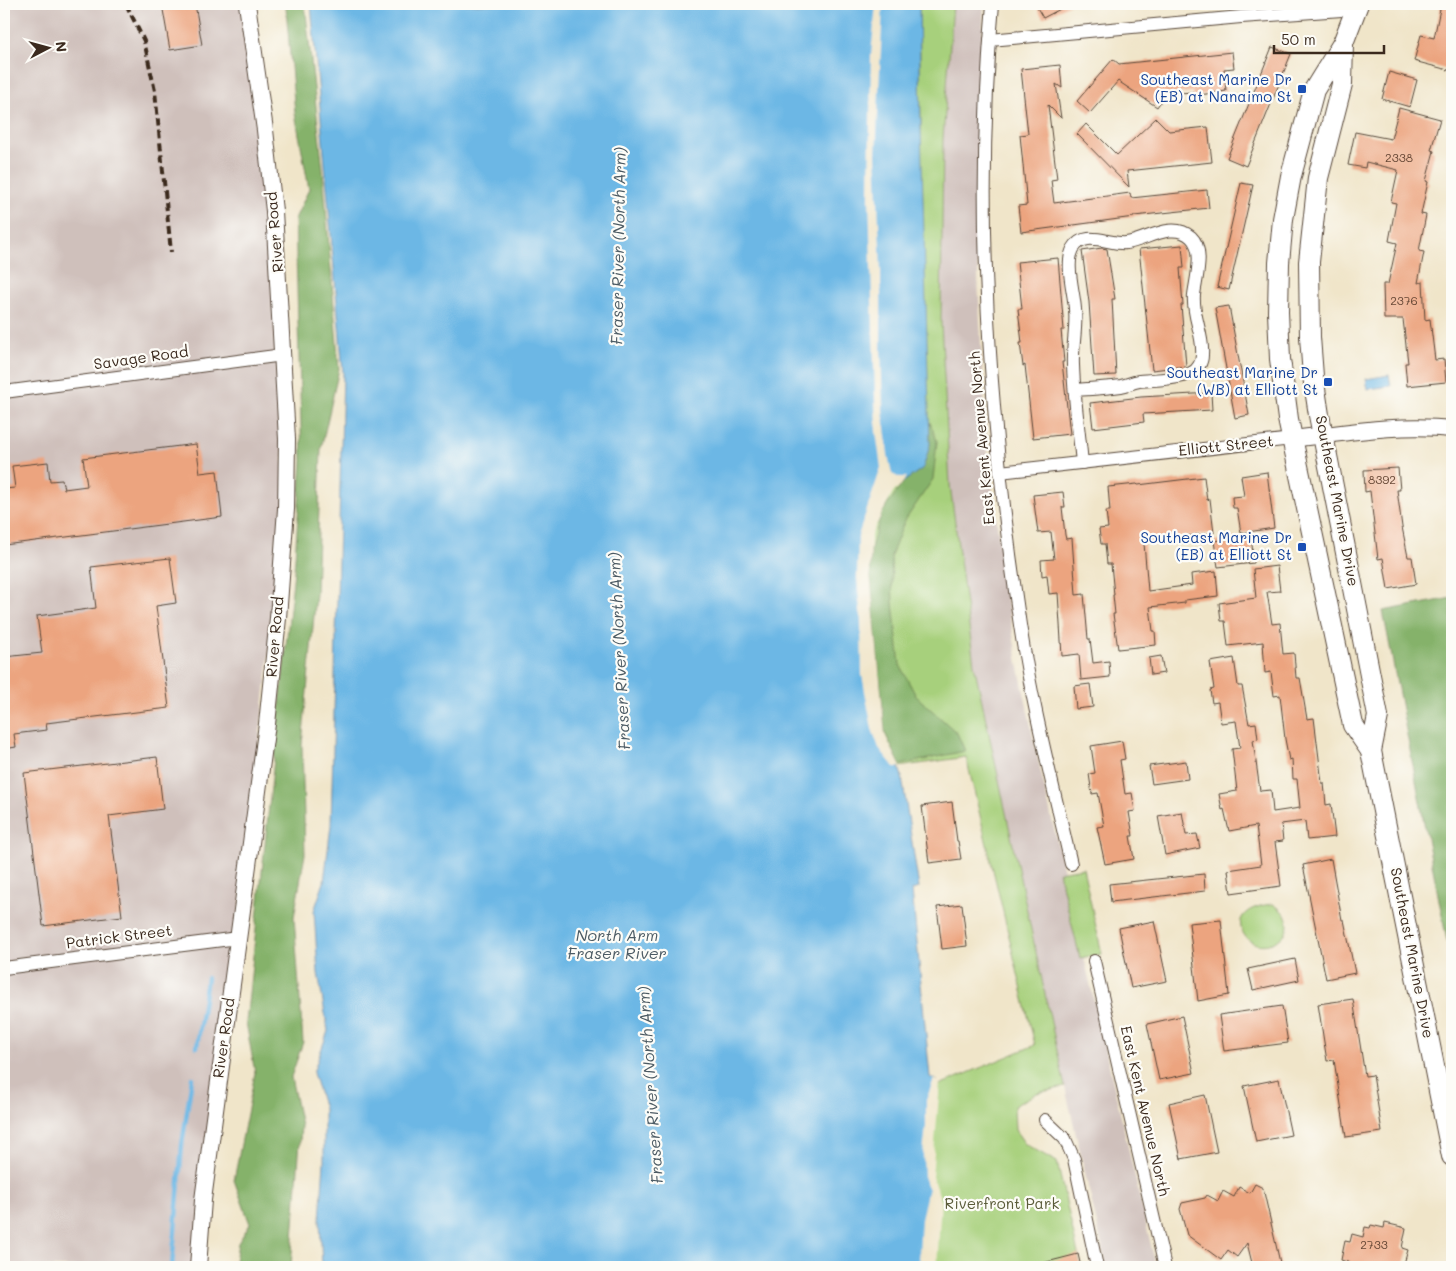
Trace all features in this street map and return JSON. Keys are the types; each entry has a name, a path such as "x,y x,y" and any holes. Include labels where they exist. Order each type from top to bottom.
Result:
{"main road":[{"name":"Southeast Marine Drive","path":"1357,6 1343,43 1314,90 1290,176 1283,219 1279,263 1278,312 1280,359 1292,439 1353,725 1371,751"},
{"name":"Southeast Marine Drive","path":"1343,43 1342,84 1318,178 1309,262 1310,337 1313,376 1378,716 1371,751 1452,1156"}],"street":[{"name":"River Road","path":"198,1267 203,1200 267,724 278,618 286,509 287,439 273,202 247,4"},
{"name":"East Kent Avenue North","path":"993,4 984,168 988,303 1000,472 1020,626 1027,665 1071,864"},
{"path":"990,40 1357,6"},
{"path":"1075,390 1123,386 1136,382 1186,375 1197,369 1202,355 1194,300 1199,256 1194,241 1190,236 1172,230 1125,243 1094,239 1076,244 1070,256 1075,310 1073,365 1075,390 1082,464"},
{"name":"Savage Road","path":"4,392 283,356"},
{"name":"Elliott Street","path":"1000,472 1406,428 1452,429"},
{"name":"Patrick Street","path":"4,968 238,938"},
{"name":"East Kent Avenue North","path":"1094,961 1165,1267"},
{"path":"1045,1120 1065,1139 1074,1159 1098,1267"}],"shaded area":[{"path":"4,4 247,4 265,130 286,509 198,1267 4,1267"},
{"path":"953,4 984,4 978,112 977,253 988,454 1006,594 1036,751 1156,1267 1107,1267 1065,1087 974,664 950,485 941,322 943,139"}],"green space":[{"path":"281,4 305,4 323,171 339,369 321,449 316,594 302,745 305,854 294,917 303,1042 291,1077 301,1126 291,1267 234,1267 238,1243 250,1224 234,1180 255,1073 246,1022 294,571 302,461 295,219 309,189 295,113 286,8"},
{"name":"Riverfront Park","path":"919,4 953,4 943,139 941,322 950,485 974,664 1065,1087 1037,1093 1014,1106 1015,1130 1025,1144 1057,1162 1081,1267 935,1267 929,1177 937,1086 1035,1045 966,757 899,767 882,735 869,573 869,535 921,128"},
{"path":"924,407 937,441 933,479 904,522 891,556 893,603 900,665 916,696 957,733 965,751 900,765 885,733 870,572 871,549 881,514 907,477"},
{"path":"1452,598 1452,967 1383,611"},
{"path":"1083,868 1102,954 1080,958 1059,872"},
{"path":"1273,904 1284,914 1288,923 1286,931 1272,943 1262,945 1253,943 1245,936 1241,928 1243,916 1259,906"}],"water":[{"name":"North Arm Fraser River","path":"311,4 919,4 930,445 923,468 891,491 869,535 869,573 882,735 899,767 902,777 919,888 912,890 930,1077 937,1081 929,1177 935,1267 322,1267 320,1220 324,1162 324,1109 313,1073 328,1031 318,973 314,911 324,882 331,825 343,373"},
{"path":"1389,375 1391,386 1368,389 1366,379"}],"pier":[{"path":"876,4 883,4 876,155 881,272 883,410 892,474 898,477 907,477 898,489 893,492 871,535 870,572 885,735 901,767 894,767 879,748 872,729 862,675 861,622 857,578 858,536 881,468 876,431 869,197 871,55"},
{"path":"934,1079 940,1083 932,1177 941,1200 937,1267 920,1267 921,1220 928,1188 924,1176 923,1154 926,1100"}],"building":[{"path":"162,4 195,4 202,45 170,50"},
{"path":"1035,4 1070,4 1043,18"},
{"path":"1441,4 1452,4 1452,71 1414,61 1421,35 1434,38"},
{"path":"1272,47 1291,54 1246,166 1227,158"},
{"path":"1232,52 1234,68 1224,69 1226,91 1193,96 1193,92 1166,94 1157,107 1118,81 1090,113 1077,101 1113,59 1119,64"},
{"path":"1060,65 1062,88 1056,84 1061,118 1048,105 1057,179 1051,180 1054,203 1130,193 1131,198 1207,190 1209,208 1134,216 1021,232 1018,206 1027,205 1020,135 1028,134 1021,69"},
{"path":"1389,72 1417,80 1410,107 1382,99"},
{"path":"1399,108 1440,119 1431,150 1434,151 1426,181 1428,182 1421,214 1426,215 1419,251 1424,252 1418,283 1423,282 1425,320 1430,319 1435,360 1444,359 1446,382 1407,386 1405,363 1408,363 1403,319 1384,319 1383,284 1388,284 1397,243 1389,241 1396,203 1391,202 1398,170 1366,162 1365,168 1348,165 1355,132 1391,139"},
{"path":"1156,118 1169,131 1208,127 1212,162 1127,171 1129,187 1077,134 1086,124 1117,155"},
{"path":"1241,183 1253,185 1229,290 1217,287"},
{"path":"1182,245 1184,268 1180,268 1183,305 1181,305 1186,366 1152,370 1139,249"},
{"path":"1107,249 1115,299 1112,299 1116,375 1094,376 1089,302 1082,251"},
{"path":"1058,258 1064,330 1061,330 1064,362 1062,362 1070,434 1033,438 1025,365 1023,366 1020,343 1022,343 1018,309 1022,309 1017,262"},
{"path":"1229,306 1249,415 1235,418 1215,308"},
{"path":"1211,393 1212,410 1143,414 1144,422 1093,428 1090,403 1141,397"},
{"path":"196,444 200,473 217,471 222,517 4,545 4,489 15,488 12,466 48,462 50,481 62,480 64,489 87,486 83,458"},
{"path":"1398,468 1400,490 1397,490 1402,527 1408,557 1412,557 1416,584 1388,589 1383,558 1378,559 1370,491 1365,492 1364,470"},
{"path":"1267,472 1274,528 1241,533 1237,508 1233,508 1232,497 1244,496 1241,476"},
{"path":"1204,477 1207,500 1210,499 1214,533 1144,543 1148,591 1192,585 1191,574 1216,571 1218,596 1185,600 1185,603 1150,607 1156,645 1118,649 1113,614 1115,614 1111,564 1107,564 1105,544 1101,544 1099,529 1108,528 1106,511 1110,511 1108,487"},
{"path":"1063,492 1065,507 1062,507 1065,535 1066,539 1072,538 1076,595 1084,594 1088,639 1090,639 1093,663 1109,661 1110,677 1081,680 1079,654 1062,656 1058,593 1049,594 1047,575 1042,576 1041,560 1054,559 1051,532 1038,533 1033,495"},
{"path":"1251,536 1254,563 1218,567 1214,541"},
{"path":"170,558 176,603 156,606 169,708 46,723 47,730 14,734 16,747 4,749 4,657 42,653 37,616 96,608 91,567"},
{"path":"1277,566 1280,591 1267,592 1272,624 1280,623 1283,654 1294,653 1296,678 1300,678 1307,719 1314,718 1322,783 1324,783 1326,805 1331,804 1335,837 1307,840 1305,821 1281,824 1283,841 1275,842 1281,886 1231,893 1228,870 1261,865 1256,826 1229,831 1224,809 1222,810 1219,794 1237,791 1232,749 1240,748 1236,721 1221,723 1218,702 1212,703 1210,690 1214,689 1210,662 1234,658 1238,686 1242,686 1249,724 1256,723 1258,739 1253,740 1260,791 1271,790 1273,812 1300,808 1297,779 1293,779 1292,759 1289,760 1285,739 1280,695 1274,696 1271,672 1265,673 1263,642 1228,646 1225,621 1221,621 1219,603 1256,598 1253,569"},
{"path":"1161,656 1164,673 1151,675 1149,658"},
{"path":"1090,684 1093,707 1076,709 1074,686"},
{"path":"1122,741 1125,759 1120,760 1125,794 1132,793 1135,811 1129,812 1133,836 1130,836 1134,859 1105,864 1097,827 1104,826 1098,793 1092,794 1089,774 1095,773 1091,746"},
{"path":"157,757 163,809 109,816 122,916 43,926 24,773"},
{"path":"1186,761 1188,779 1152,784 1149,766"},
{"path":"952,802 961,859 929,863 922,806"},
{"path":"1182,812 1186,835 1197,834 1200,848 1165,855 1158,816"},
{"path":"1331,859 1342,920 1344,920 1355,973 1326,979 1303,865"},
{"path":"1204,874 1205,891 1111,902 1109,884"},
{"path":"962,904 967,946 942,949 937,907"},
{"path":"1221,920 1229,995 1198,1001 1189,923"},
{"path":"1154,921 1167,981 1131,988 1119,928"},
{"path":"1295,959 1299,980 1253,990 1248,969"},
{"path":"1353,999 1365,1076 1373,1075 1382,1132 1346,1137 1334,1060 1327,1061 1318,1004"},
{"path":"1282,1006 1288,1043 1224,1051 1219,1015"},
{"path":"1182,1016 1194,1073 1159,1080 1147,1024"},
{"path":"1279,1079 1291,1135 1256,1142 1244,1086"},
{"path":"1205,1095 1217,1152 1181,1159 1169,1103"},
{"path":"1255,1184 1263,1188 1281,1267 1253,1267 1247,1243 1237,1257 1228,1250 1221,1260 1187,1235 1180,1209 1182,1203 1205,1198 1207,1195 1218,1201 1223,1191 1234,1197 1239,1187 1250,1193"},
{"path":"1385,1223 1406,1228 1402,1248 1408,1250 1403,1267 1350,1267 1351,1263 1341,1260 1345,1241 1350,1242 1352,1234 1363,1237 1365,1227 1370,1228 1371,1225 1384,1228"},
{"path":"1078,1254 1081,1267 1044,1267 1043,1263"}],"waterway":[{"path":"197,1047 207,978"},
{"path":"172,1267 182,1145 192,1078"}],"railway":[{"path":"126,4 144,41 155,91 171,252"}],"place":[{"name":"Southeast Marine Dr (EB) at Nanaimo St","path":"1302,89"},
{"name":"Southeast Marine Dr (WB) at Elliott St","path":"1328,382"},
{"name":"Southeast Marine Dr (EB) at Elliott St","path":"1302,547"}],"water label":[{"name":"Fraser River (North Arm)","path":"618,246"},
{"name":"Fraser River (North Arm)","path":"619,651"},
{"name":"Fraser River (North Arm)","path":"650,1085"}]}
